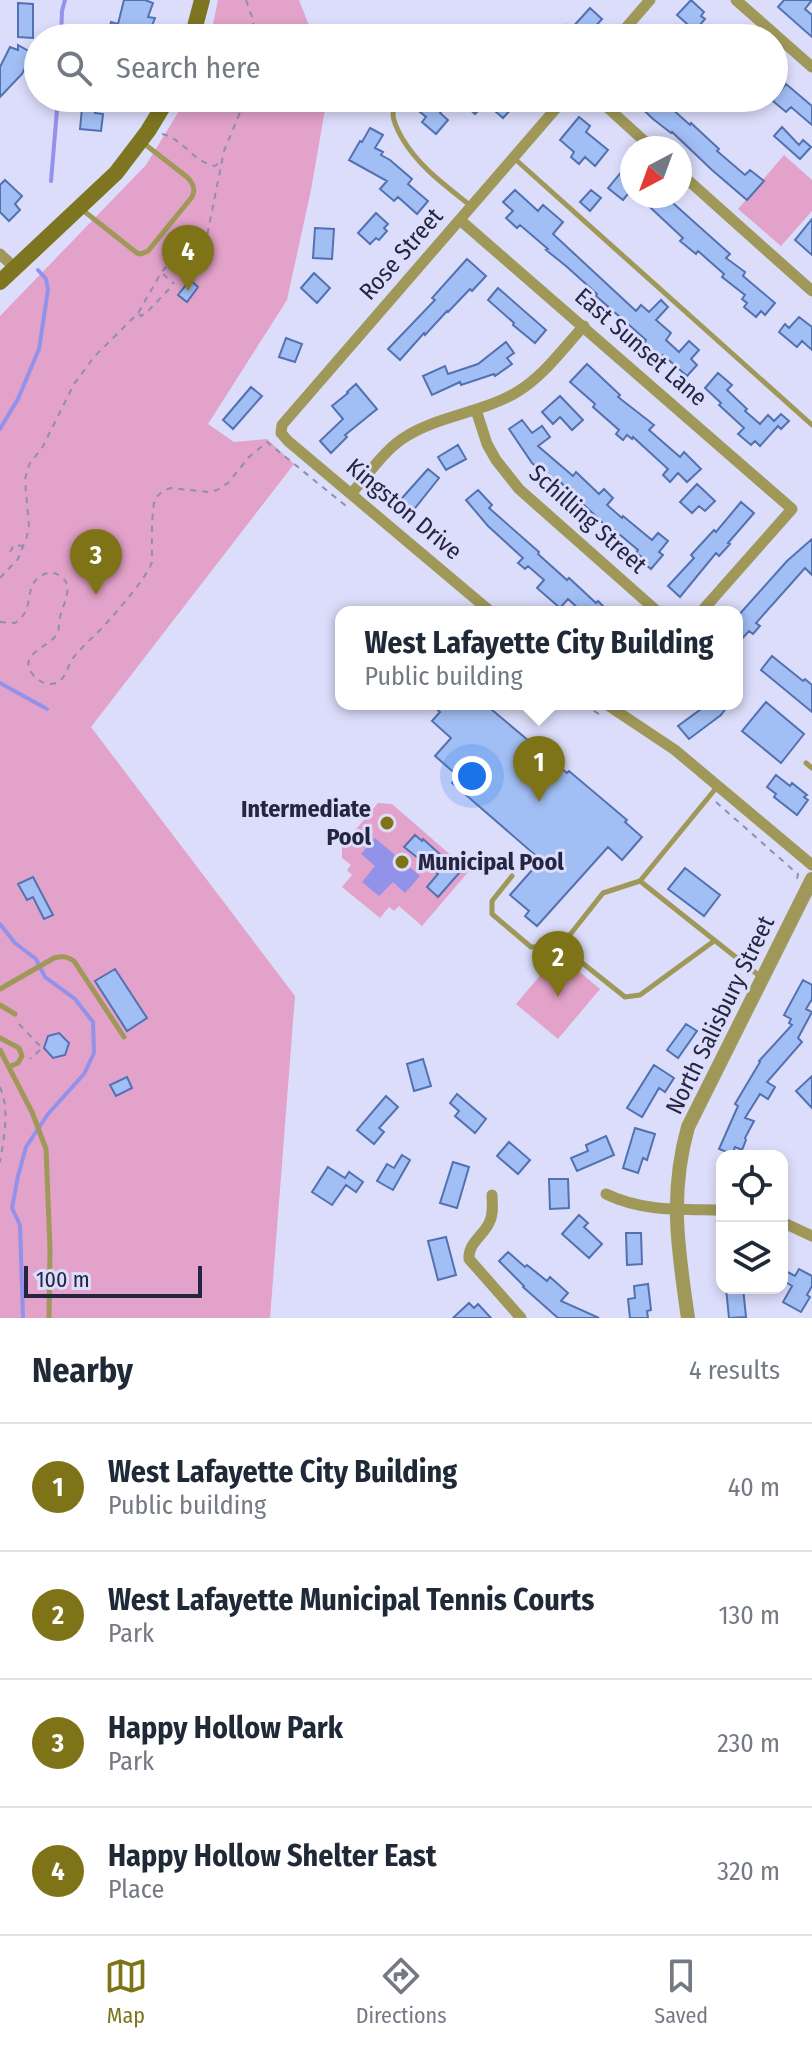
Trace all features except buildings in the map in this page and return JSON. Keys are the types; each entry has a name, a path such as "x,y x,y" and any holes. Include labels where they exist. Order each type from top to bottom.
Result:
{"main road":[{"path":"196,24 202,0"},
{"path":"0,282 145,144 161,112"}],"street":[{"path":"629,24 650,0"},
{"path":"736,0 763,24"},
{"path":"788,46 812,67"},
{"name":"Rose Street","path":"288,441 281,433 287,417 553,112"},
{"path":"612,112 639,136"},
{"path":"692,184 812,291"},
{"name":"East Sunset Lane","path":"460,220 792,509 706,606"},
{"path":"0,254 15,268"},
{"path":"351,494 376,463 402,439 503,400 533,380 584,326"},
{"name":"Schilling Street","path":"476,410 487,444 519,489 651,606"},
{"name":"Kingston Drive","path":"288,441 484,606"},
{"path":"615,710 675,750 812,865"},
{"name":"North Salisbury Street","path":"688,1318 675,1208 678,1168 688,1127 807,884"},
{"path":"606,1194 648,1208 716,1210"},
{"path":"492,1195 489,1223 471,1246 469,1259 521,1318"},
{"path":"788,1225 812,1236"}],"lane":[{"path":"394,112 397,128 417,160 471,206"},
{"path":"79,208 137,253 148,251 192,197 194,188 187,177 145,144"},
{"path":"514,157 812,425"},
{"path":"806,763 812,768"},
{"path":"561,946 603,893 640,881 718,786"},
{"path":"512,876 492,901 492,914 531,947 561,946 625,997 640,995 714,941"},
{"path":"640,881 763,978"},
{"path":"0,989 61,956 74,961 124,1037"},
{"path":"0,1005 15,1014"},
{"path":"0,1038 19,1048 22,1056 18,1063 9,1067"},
{"path":"0,1050 46,1149 49,1318"}],"path":[{"path":"246,0 253,24"},
{"path":"0,578 18,559 24,547 29,526 25,480 30,463 42,448 69,393 94,357 138,313 166,267 196,251 207,236 221,162 239,112"},
{"path":"145,144 166,134 203,162 215,166 221,162"},
{"path":"138,313 141,316 147,312 174,284 161,273"},
{"path":"0,622 15,623 25,614 31,585 38,577 51,572 63,578 68,589 59,619 59,631 52,640 35,651 30,666 31,672 40,681 49,684 59,681 72,659 149,569 152,562 154,505 161,492 171,488 217,490 228,483 249,457 267,442 347,507"},
{"path":"10,552 14,545 24,547"},
{"path":"593,710 604,718"},
{"path":"710,796 807,884"},
{"path":"0,1087 5,1101 5,1126 0,1162"}],"shaded area":[{"path":"218,0 299,0 308,24 213,24"},
{"path":"178,112 325,112 287,300 208,424 234,442 267,439 294,464 91,727 295,996 270,1318 0,1318 0,316 146,165"},
{"path":"784,155 812,180 812,211 781,246 738,209"},
{"name":"Municipal Pool","path":"378,803 392,804 469,871 422,926 399,906 394,911 389,907 380,918 342,887 352,875 347,870 351,865 342,858 342,846"},
{"path":"375,838 420,876 405,893 393,882 379,896 362,882 375,866 361,854"},
{"path":"558,954 600,989 558,1039 516,1004"}],"waterway":[{"path":"62,24 65,0"},
{"path":"51,181 57,112"},
{"path":"0,429 18,399 39,349 48,290 46,279 38,270"},
{"path":"0,683 47,709"},
{"path":"0,924 15,943 36,959 45,977 75,999 93,1022 94,1053 84,1074 48,1114 26,1147 18,1176 12,1208 20,1225 23,1318"}],"place":[{"name":"Happy Hollow Shelter East","path":"188,291"},
{"name":"Happy Hollow Park","path":"96,595"},
{"name":"West Lafayette City Building","path":"539,802"},
{"name":"Intermediate Pool","path":"387,823"},
{"name":"Municipal Pool","path":"402,862"},
{"name":"West Lafayette Municipal Tennis Courts","path":"558,997"}]}
